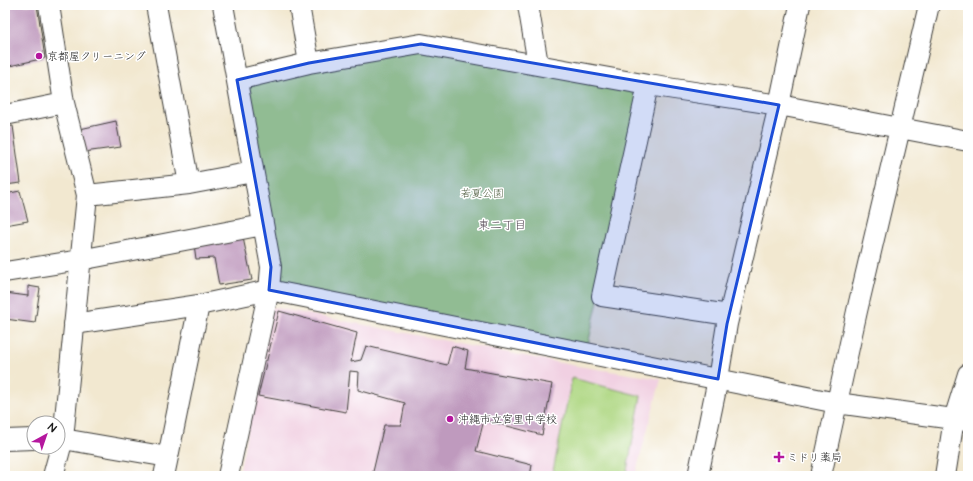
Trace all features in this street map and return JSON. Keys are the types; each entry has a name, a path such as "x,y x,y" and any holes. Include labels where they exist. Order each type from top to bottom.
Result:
{"street":[{"path":"49,5 64,103 87,195 64,415"},
{"path":"156,5 189,184"},
{"path":"223,5 271,267 269,290 228,476"},
{"path":"299,5 309,63"},
{"path":"528,5 538,64"},
{"path":"698,476 718,379 729,315 779,105 800,5"},
{"path":"821,476 929,5"},
{"path":"236,80 309,63 421,44 648,85 779,105 968,141"},
{"path":"648,85 602,296 729,315"},
{"path":"5,115 64,103"},
{"path":"87,195 189,184 253,172"},
{"path":"5,272 80,260 263,225"},
{"path":"74,324 199,305 269,290 837,403 961,420"},
{"path":"66,440 166,466 199,305"},
{"path":"944,476 961,420 968,374"},
{"path":"5,440 26,439"},
{"path":"53,476 58,455"}],"highlighted area":[{"path":"421,44 779,105 727,324 718,379 269,290 271,267 237,80 309,63"}],"shaded area":[{"name":"沖縄市立宮里中学校","path":"271,307 571,365 661,379 635,476 239,476"}],"green space":[{"name":"若夏公園","path":"421,44 648,85 586,353 269,290 237,80"},
{"path":"572,378 641,396 626,476 552,476"}],"building":[{"path":"5,5 37,5 45,58 5,67"},
{"path":"116,121 121,147 84,152 80,129"},
{"path":"13,126 21,183 5,185 5,127"},
{"path":"20,191 28,221 5,225 5,194"},
{"path":"242,233 252,280 219,285 214,258 196,259 194,244"},
{"path":"28,286 40,288 35,323 5,319 5,293 28,296"},
{"path":"279,311 357,333 351,362 361,360 366,346 447,365 452,346 468,351 465,368 552,384 542,435 484,420 476,451 532,465 530,476 372,476 384,425 401,425 405,403 358,390 359,372 350,371 346,412 258,396"}],"place":[{"name":"京都屋クリーニング","path":"39,56"},
{"name":"沖縄市立宮里中学校","path":"450,419"},
{"name":"ミドリ薬局","path":"779,457"}],"district":[{"name":"東二丁目","path":"502,225"}]}
